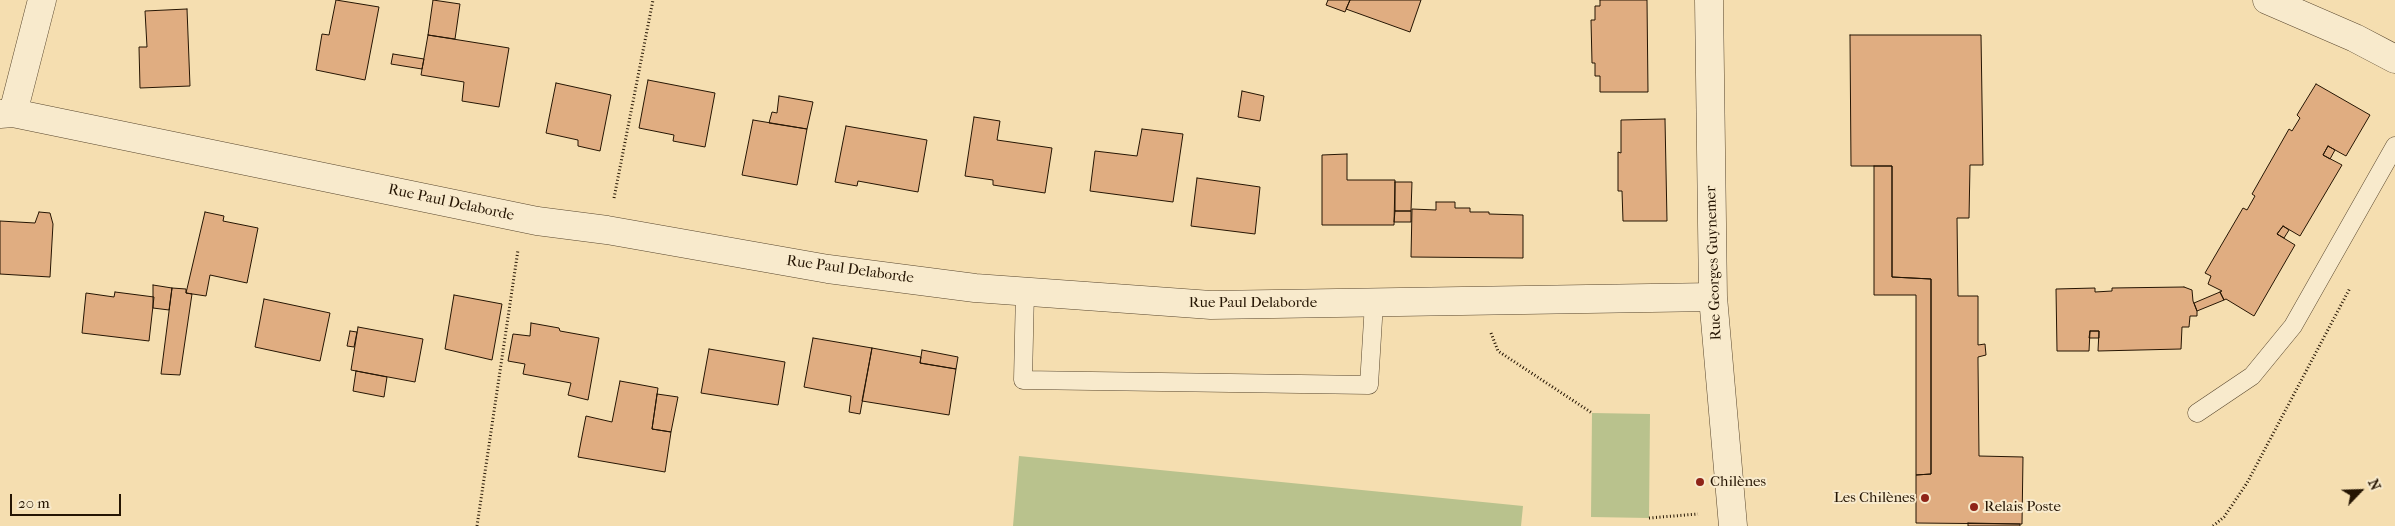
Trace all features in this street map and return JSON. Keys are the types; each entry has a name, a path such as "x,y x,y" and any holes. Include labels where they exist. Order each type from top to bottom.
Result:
{"street":[{"path":"6,113 42,0"},
{"name":"Rue Georges Guynemer","path":"1709,0 1713,297 1732,518"},
{"path":"2273,1 2355,38 2395,59"},
{"name":"Rue Paul Delaborde","path":"6,113 523,218 608,230 828,269 975,288 1211,306 1713,297"}],"lane":[{"path":"2198,413 2252,376 2293,326 2395,146"},
{"path":"1025,291 1023,380 1369,385 1374,303"}],"path":[{"path":"608,230 653,0"},
{"path":"477,526 523,218"},
{"path":"2213,526 2224,517 2246,484 2353,282"},
{"path":"1476,301 1498,351 1592,413"},
{"path":"1649,518 1732,518"}],"green space":[{"path":"1592,413 1650,414 1649,518 1591,517"},
{"path":"1019,456 1523,506 1521,526 1013,526"}],"building":[{"path":"336,0 379,7 365,80 316,70 322,34 329,35"},
{"path":"433,0 460,4 455,39 428,35"},
{"path":"1328,0 1350,0 1345,12 1326,5"},
{"path":"1350,0 1421,0 1410,32 1346,9"},
{"path":"1600,0 1647,0 1648,92 1600,92 1600,76 1595,76 1595,63 1592,63 1591,20 1595,20 1595,6 1600,6"},
{"path":"187,9 190,86 140,88 139,47 147,47 145,11"},
{"path":"428,35 509,48 499,107 462,101 464,82 421,75"},
{"path":"1850,35 1981,35 1983,165 1970,165 1969,218 1957,218 1958,296 1978,296 1978,345 1985,344 1986,355 1978,357 1979,456 2023,457 2022,524 1916,523 1916,475 1931,474 1931,279 1892,277 1892,166 1851,166"},
{"path":"393,54 424,59 422,69 391,64"},
{"path":"648,80 715,93 705,147 673,141 674,135 639,128"},
{"path":"556,83 611,95 600,151 578,146 578,140 546,133"},
{"path":"2316,84 2370,115 2346,156 2328,146 2323,155 2342,165 2300,236 2283,226 2277,234 2295,245 2254,316 2226,299 2224,300 2220,292 2222,291 2208,284 2211,276 2205,273 2243,208 2247,210 2255,196 2252,194 2289,129 2292,131 2300,118 2297,115"},
{"path":"1242,91 1264,96 1260,121 1238,117"},
{"path":"779,96 813,102 807,129 769,123 772,112 777,113"},
{"path":"974,117 1000,121 997,140 1052,148 1045,193 993,185 993,180 965,176"},
{"path":"1665,119 1667,221 1623,221 1622,191 1618,191 1618,152 1621,153 1621,120"},
{"path":"753,120 807,129 797,185 742,175"},
{"path":"846,126 927,140 918,192 858,181 857,186 835,182"},
{"path":"1142,129 1183,134 1173,202 1090,191 1095,151 1137,156"},
{"path":"2328,146 2335,150 2330,159 2323,155"},
{"path":"1347,154 1347,180 1395,180 1394,225 1322,225 1322,155"},
{"path":"1874,166 1892,166 1892,277 1931,279 1931,474 1916,475 1916,295 1874,295"},
{"path":"1197,178 1260,187 1255,234 1191,226"},
{"path":"1395,182 1412,182 1411,211 1395,211"},
{"path":"1436,202 1455,202 1455,208 1470,208 1470,212 1523,215 1523,258 1411,257 1412,209 1436,210"},
{"path":"1395,211 1411,211 1411,222 1394,222"},
{"path":"39,212 50,213 53,224 50,277 0,274 0,221 35,223"},
{"path":"205,212 224,216 223,221 258,228 247,283 210,275 206,296 186,293"},
{"path":"2283,226 2289,230 2284,238 2277,234"},
{"path":"153,285 172,288 169,310 153,308"},
{"path":"2184,287 2192,290 2197,316 2190,316 2189,327 2182,327 2181,349 2098,351 2099,331 2090,331 2089,351 2057,351 2056,289 2095,288 2095,292 2112,291 2112,288"},
{"path":"172,288 186,289 186,293 192,294 180,375 161,374"},
{"path":"115,292 154,297 149,341 82,333 86,293 114,297"},
{"path":"2220,292 2224,300 2197,311 2194,303"},
{"path":"454,295 502,304 492,360 445,349"},
{"path":"264,299 330,313 320,361 255,347"},
{"path":"531,323 559,328 560,331 599,338 588,400 568,395 571,383 523,374 525,364 508,361 513,334 530,336"},
{"path":"358,327 423,339 415,382 351,370"},
{"path":"350,331 357,332 354,347 347,346"},
{"path":"2090,331 2099,331 2099,338 2089,338"},
{"path":"813,338 872,348 860,414 849,412 851,396 804,387"},
{"path":"872,348 921,357 920,363 956,369 949,415 862,401"},
{"path":"709,349 785,362 778,405 701,393"},
{"path":"922,350 958,357 956,369 920,363"},
{"path":"356,371 387,377 384,397 353,391"},
{"path":"620,381 658,388 652,429 671,432 665,472 578,457 586,416 612,422"},
{"path":"657,394 678,397 671,432 652,429"},
{"path":"1968,523 2020,524 2020,526 1968,526"}],"place":[{"name":"Chilènes","path":"1700,482"},
{"name":"Les Chilènes","path":"1925,498"},
{"name":"Relais Poste","path":"1974,507"}]}
